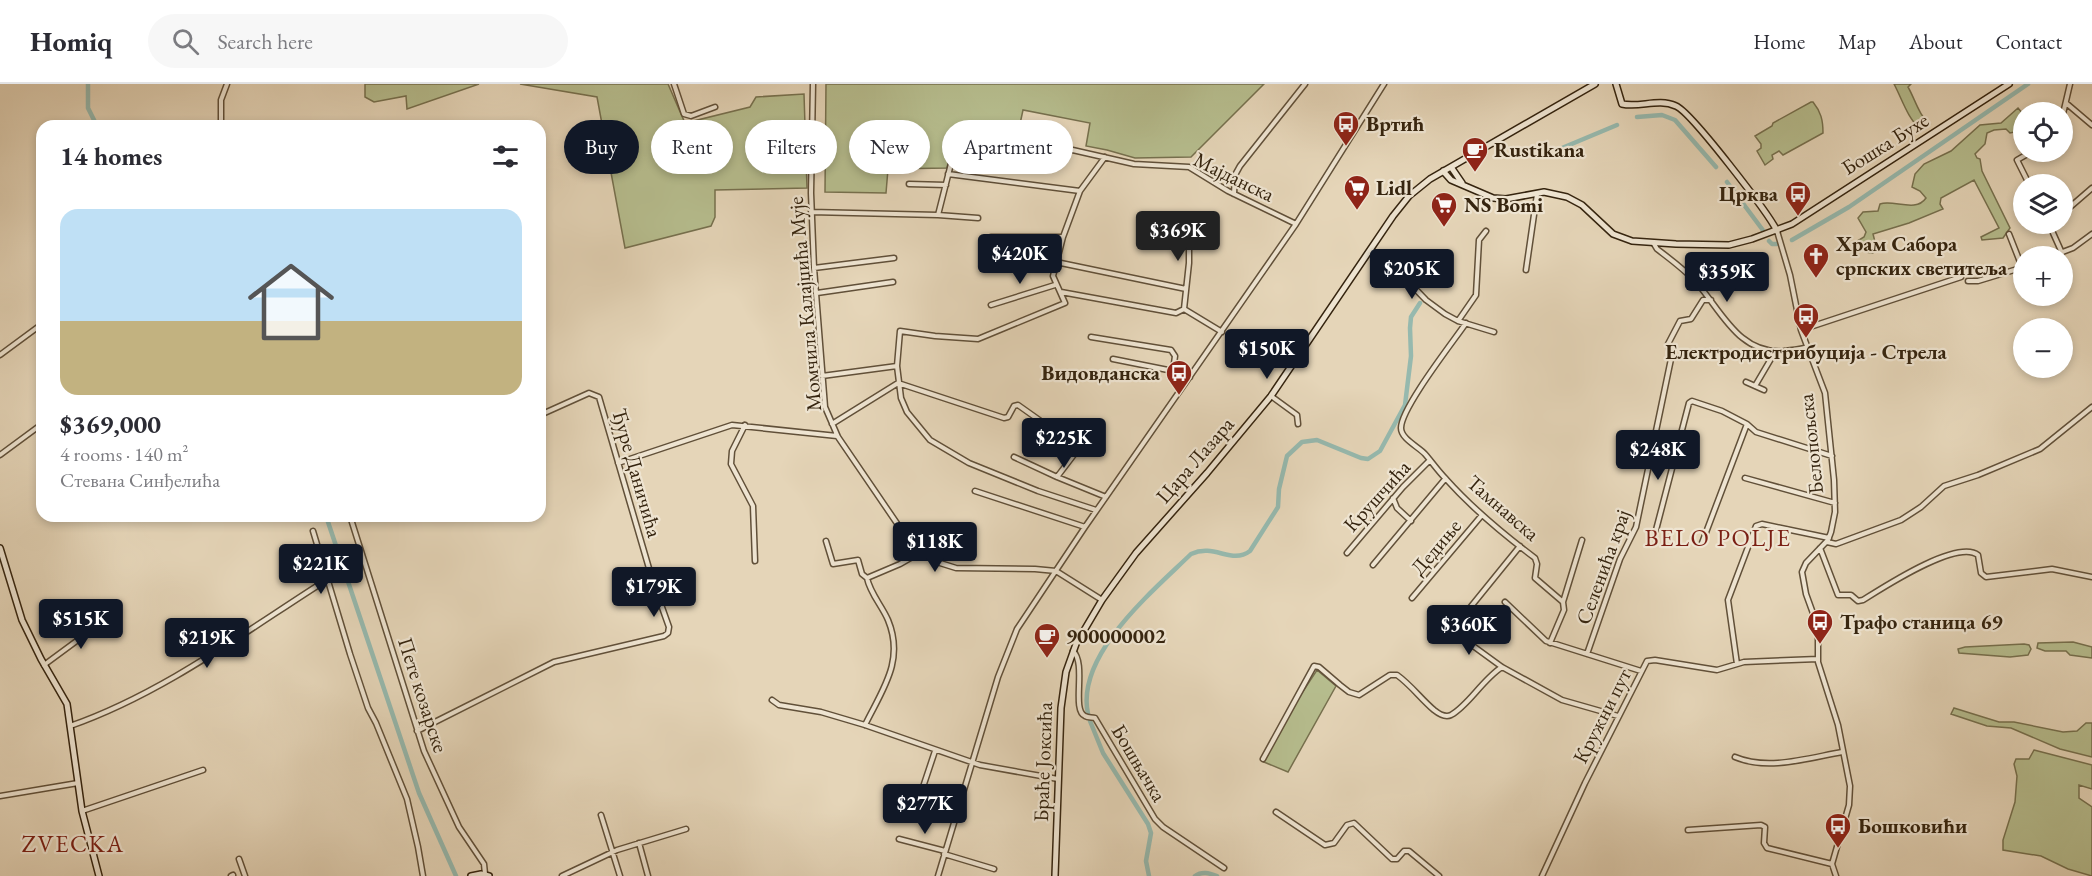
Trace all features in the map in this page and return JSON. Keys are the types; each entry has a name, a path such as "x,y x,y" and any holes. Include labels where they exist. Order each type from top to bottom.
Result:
{"main road":[{"name":"Цара Лазара","path":"1074,651 1102,600 1136,553 1271,396 1393,216 1409,196 1443,171 1595,84"},
{"name":"Белопољска","path":"1616,84 1622,104 1664,103 1675,105 1684,111 1702,130 1777,231"},
{"name":"Бошка Бухе","path":"1654,244 1730,245 1777,231 1792,224 2007,85"},
{"path":"1450,167 1464,185"},
{"path":"1443,171 1451,180 1486,196 1499,199 1537,193 1568,197 1582,205 1613,234 1632,241 1654,244"},
{"path":"0,548 15,603 44,665 64,697 82,811 99,876"},
{"name":"Браће Јоксића","path":"1055,876 1061,702 1066,672 1074,651"},
{"path":"471,876 487,875"}],"street":[{"path":"221,120 221,100 227,84"},
{"path":"674,84 684,114 691,116 715,107"},
{"name":"Момчила Калајџића Мује","path":"813,84 811,212 814,268 825,407 838,436 909,541 921,552 940,563 956,567 1035,568 1056,572 1102,600"},
{"path":"1234,194 1235,175 1240,166 1305,84"},
{"path":"938,876 998,677 1013,638 1085,526 1296,224 1383,86 1377,84"},
{"path":"2066,102 2070,84"},
{"path":"2073,109 2092,125"},
{"name":"Мајданска","path":"1073,150 1134,164 1189,167 1234,194 1296,224"},
{"path":"1096,510 961,460 937,446 907,412 898,383 897,366 900,332 980,338 1063,304 1065,300 1055,285 1053,276 1056,262 1080,191 1104,157"},
{"path":"948,174 1080,191"},
{"name":"Мајданска","path":"938,215 948,174"},
{"path":"909,184 945,185"},
{"path":"2073,204 2092,188"},
{"path":"1527,270 1538,200 1537,193"},
{"path":"811,212 978,218"},
{"path":"1153,226 1186,232 1189,235 1189,263 1184,309"},
{"path":"1458,321 1476,295 1479,240 1486,231"},
{"name":"Белопољска","path":"1777,231 1790,275 1801,330 1825,393 1835,503 1833,524 1828,540"},
{"path":"2009,234 2014,246"},
{"path":"2073,248 2092,234"},
{"path":"991,237 1063,237"},
{"path":"1654,244 1657,249 1686,271 1734,331 1744,340 1757,347 1775,352 1807,347"},
{"path":"1371,250 1397,270 1436,308 1458,321 1494,332"},
{"path":"814,268 894,258"},
{"path":"1056,262 1186,290"},
{"path":"1968,281 1978,281 2013,270"},
{"path":"1801,330 1961,277"},
{"path":"817,293 893,282"},
{"path":"991,305 1055,285"},
{"path":"1060,292 1176,313 1184,309"},
{"name":"Селенића крај","path":"1587,654 1620,559 1636,527 1671,359 1669,340 1680,321 1691,319 1703,300 1711,300"},
{"path":"1184,309 1221,332"},
{"name":"Тамнавска","path":"1466,323 1414,399 1401,425 1402,431 1445,479 1482,515 1537,561 1536,580 1563,602"},
{"path":"0,355 36,328"},
{"path":"1257,334 1294,362"},
{"path":"1091,337 1171,350 1175,356 1173,371"},
{"path":"1755,386 1775,352"},
{"path":"1113,359 1173,371 1190,377"},
{"path":"822,376 897,366"},
{"path":"1746,382 1764,390"},
{"path":"832,424 898,383"},
{"path":"898,383 1004,418 1008,417 1014,406 1020,405 1076,446 1076,452 1057,477"},
{"name":"Ђуре Даничића","path":"417,731 554,662 664,636 668,633 669,627 653,582 597,395 589,393 546,412"},
{"path":"1271,396 1297,415 1298,424"},
{"path":"1656,530 1689,403 1692,400 1722,411 1747,424 1756,432 1832,456"},
{"path":"1737,664 1728,597 1756,526 1762,524 1836,544 1901,520 1921,507 1944,486 1978,475 2040,449 2092,407"},
{"path":"1702,543 1747,424"},
{"path":"618,463 732,425 838,436"},
{"path":"745,425 732,451 730,464 753,506 755,561"},
{"path":"0,455 36,428"},
{"path":"1014,457 1106,497"},
{"name":"Крушчића","path":"1347,553 1393,498 1430,460"},
{"path":"1745,478 1835,503"},
{"path":"1373,565 1445,479"},
{"path":"975,491 1085,526"},
{"path":"1393,498 1398,508 1411,521"},
{"name":"Дедиње","path":"1412,598 1482,515"},
{"name":"Пете козарске","path":"352,522 417,731 447,803 459,827 484,864 487,875"},
{"path":"313,531 368,708 407,799 423,876"},
{"path":"1550,643 1564,610 1563,602 1582,540"},
{"path":"1828,540 1806,562 1802,572 1806,594 1818,627 1818,659 1838,725 1850,786 1850,800 1832,864 1836,876"},
{"path":"826,541 833,564 858,560 862,574 867,578 888,620 895,660 865,725"},
{"path":"1520,546 1455,628 1458,634 1502,667 1562,700 1618,716"},
{"path":"1821,548 1838,595 1851,595 1858,601 1938,558 1973,552 1977,554 1981,573 1986,577 2052,569 2092,577"},
{"path":"867,578 921,552"},
{"path":"70,726 100,716 146,693 328,579"},
{"path":"1505,602 1550,643 1641,671"},
{"path":"44,665 105,620"},
{"name":"Бошњачка","path":"1074,651 1078,659 1081,713 1085,717 1095,718 1155,819 1163,827 1224,868"},
{"name":"Кружни пут","path":"1542,876 1618,716 1647,661 1714,670 1737,664 1818,659"},
{"path":"1263,759 1314,666 1319,667 1349,692 1359,695 1390,675 1397,675 1436,711 1446,716 1460,708 1489,676 1502,667"},
{"path":"771,700 782,706 821,712 865,725 973,763 1059,779"},
{"path":"895,791 920,796 935,751"},
{"path":"1735,758 1747,762 1765,763 1842,752"},
{"path":"82,811 203,770"},
{"path":"0,796 78,783"},
{"path":"1276,812 1325,845 1334,843 1347,825 1354,823 1393,860 1407,850 1439,876"},
{"path":"601,815 620,876"},
{"path":"1688,830 1761,825 1765,827 1764,843 1767,848 1832,864"},
{"path":"562,876 613,851 686,830"},
{"path":"899,839 994,869"},
{"path":"639,843 648,876"},
{"path":"239,859 245,876"}],"green space":[{"path":"365,84 479,84 407,109 406,96 374,102 365,97"},
{"path":"520,84 668,84 684,120 651,120 651,174 733,174 733,120 697,120 750,107 756,97 804,94 805,120 745,120 745,174 807,174 807,188 715,190 715,217 711,226 625,248 611,174 639,174 639,120 601,120 597,97"},
{"path":"826,84 1264,84 1191,157 1135,158 1086,146 1090,123 1023,110 1021,120 942,120 942,168 930,168 930,120 849,120 849,174 888,174 886,193 825,192 825,174 837,174 837,120 826,120"},
{"path":"1894,84 1911,84 1908,87 1923,117 1930,124 1920,129 1915,124"},
{"path":"1811,102 1820,113 1823,133 1783,155 1779,151 1772,155 1773,159 1765,165 1757,151 1761,148 1761,144 1755,136"},
{"path":"2013,112 2013,132 2010,133 2006,129 1987,133 1985,144 1975,154 1980,159 1982,171 2010,228 2003,238 1982,240 1981,237 1999,228 1974,180 1941,198 1940,204 1943,209 1873,234 1877,250 1873,253 1857,248 1854,243 1864,237 1866,232 1858,218 1863,212 1878,211 1880,204 1885,203 1916,205 1922,202 1926,198 1912,187 1915,174 1924,164 1951,151 1980,125 2001,123"},
{"path":"2073,642 2092,647 2092,658 2070,655 2066,651 2045,651 2037,648 2038,643"},
{"path":"2029,645 2031,649 2028,655 2010,657 1959,653 1958,649 1965,647"},
{"path":"1317,670 1336,686 1288,772 1264,762 1290,711"},
{"path":"1954,708 1999,722 2014,722 2063,732 2077,731 2086,723 2092,723 2092,757 2060,749 2011,728 1987,726 1951,714"},
{"path":"2034,750 2092,765 2092,789 2079,785 2079,798 2092,807 2092,876 2068,869 2041,856 2003,850 2003,840 2015,802 2017,776 2014,764 2016,759 2029,759"}],"waterway":[{"path":"88,84 88,108 94,120"},
{"path":"1792,240 1849,207 2028,84"},
{"path":"1637,117 1662,115 1675,120 1716,167"},
{"path":"1562,148 1617,125"},
{"path":"1727,182 1765,233"},
{"path":"1769,241 1777,244"},
{"path":"1088,714 1087,692 1093,669 1120,626 1138,605 1191,554 1208,551 1236,556 1250,551 1278,507 1279,489 1287,456 1302,442 1317,440 1368,459 1380,451 1405,405 1411,356 1411,317 1420,303"},
{"path":"328,522 419,793 456,876"},
{"path":"1090,721 1103,753 1148,824 1151,833 1146,861 1149,876"},
{"path":"1195,876 1200,873 1217,876"}],"place":[{"name":"Вртић","path":"1346,147"},
{"name":"Rustikana","path":"1475,173"},
{"name":"Lidl","path":"1357,211"},
{"name":"Црква","path":"1798,217"},
{"name":"NS Bomi","path":"1444,228"},
{"name":"Храм Сабора српских светитеља","path":"1816,279"},
{"name":"Електродистрибуција - Стрела","path":"1806,339"},
{"name":"Видовданска","path":"1179,396"},
{"name":"Трафо станица 69","path":"1820,645"},
{"name":"900000002","path":"1047,659"},
{"name":"Бошковићи","path":"1838,849"}],"district":[{"name":"BELO POLJE","path":"1718,538"},
{"name":"ZVECKA","path":"73,844"}]}
